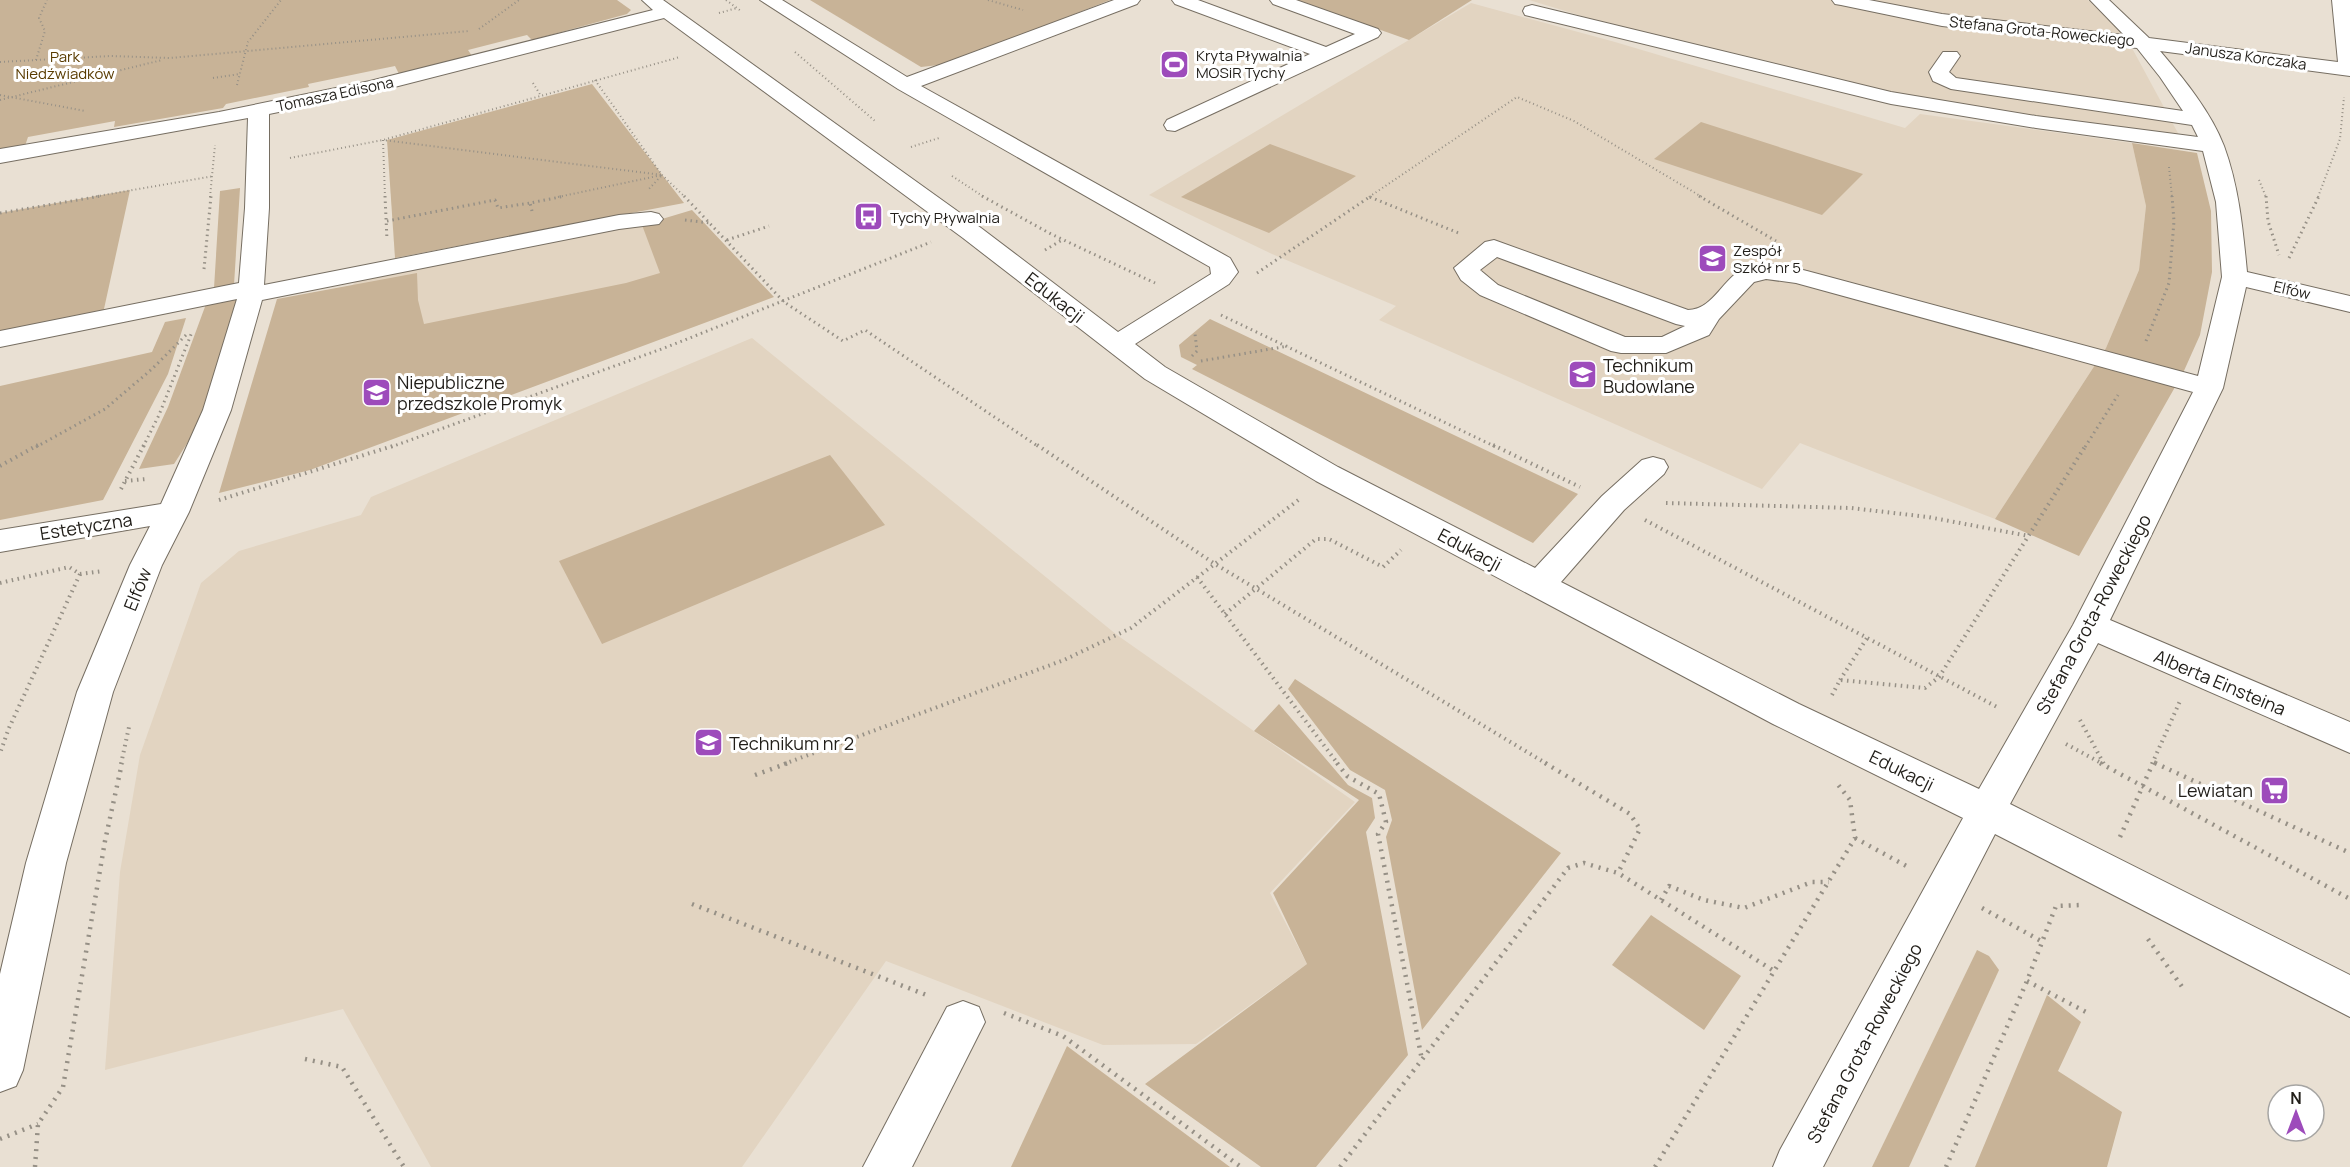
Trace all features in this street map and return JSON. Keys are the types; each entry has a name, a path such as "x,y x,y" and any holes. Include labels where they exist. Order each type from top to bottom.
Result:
{"street":[{"path":"769,0 905,85 1162,232 1221,263 1225,273 1198,304 1117,344"},
{"path":"905,85 1131,0"},
{"path":"1181,0 1328,54"},
{"path":"1175,125 1371,33 1279,0"},
{"path":"1560,0 1809,61"},
{"name":"Stefana Grota-Roweckiego","path":"1841,0 1942,20 2143,43"},
{"name":"Stefana Grota-Roweckiego","path":"1797,1167 1987,811 2090,626 2209,388 2235,277 2228,202 2213,146 2200,120 2168,73 2143,43 2099,0"},
{"name":"Janusza Korczaka","path":"2143,43 2350,70 2341,0"},
{"name":"Tomasza Edisona","path":"0,156 259,111 454,67 659,6"},
{"name":"Edukacji","path":"659,6 972,233 1155,373 1327,474 1813,727 1987,811 2350,997"},
{"path":"1532,11 1891,98 2036,122 2213,146"},
{"path":"1950,56 1939,72 1940,77 1951,83 2200,120"},
{"name":"Elfów","path":"0,1070 46,863 95,692 146,565 217,410 251,291 257,208 259,111"},
{"path":"0,339 202,298 388,268 619,222 651,219"},
{"path":"1707,317 1685,318 1494,247 1467,268 1470,275 1489,290 1621,345 1666,345 1700,329 1707,317 1731,289 1749,275 1768,271 1798,276 2209,388"},
{"name":"Elfów","path":"2235,277 2350,304"},
{"path":"1539,585 1613,502 1653,467"},
{"name":"Estetyczna","path":"0,541 172,512"},
{"name":"Alberta Einsteina","path":"2090,626 2350,738"},
{"path":"887,1167 963,1022"}],"path":[{"path":"36,60 45,31 39,18 46,0"},
{"path":"237,87 248,42 281,0"},
{"path":"726,0 746,14"},
{"path":"478,30 488,30"},
{"path":"0,62 111,56 170,58 246,53 470,31"},
{"path":"788,46 883,127"},
{"path":"289,159 383,140 681,56"},
{"path":"0,100 170,58"},
{"path":"213,78 240,74"},
{"path":"595,80 662,176 695,206 784,302 843,341 865,330 1215,564 1630,814 1640,829 1618,873"},
{"path":"533,83 541,96"},
{"path":"1255,275 1517,97"},
{"path":"902,141 912,148 942,137"},
{"path":"383,140 662,176"},
{"path":"383,140 388,268"},
{"path":"202,298 216,142"},
{"path":"950,175 987,200 1070,243 1613,502 2350,899"},
{"path":"0,213 214,176"},
{"path":"387,221 495,200 498,208 530,203"},
{"path":"727,240 769,226"},
{"path":"218,501 314,473 563,386 784,302 934,240 926,234"},
{"path":"1182,364 1197,351 1195,334 1182,327 1198,304"},
{"path":"0,466 105,409 152,369 193,329 159,415 117,496"},
{"path":"1155,373 1182,364 1288,346"},
{"path":"755,775 1065,660 1131,628 1309,492"},
{"path":"1613,502 1825,506 1902,513 1979,525 2029,536"},
{"path":"1225,614 1316,539 1329,539 1383,567 1406,545"},
{"path":"0,583 69,567 80,574 9,728 0,753"},
{"path":"1197,577 1347,776 1379,794 1386,822 1378,834 1379,841 1422,1060"},
{"path":"1813,727 1867,638"},
{"path":"2144,786 2193,671"},
{"path":"1840,680 1925,688 1939,677"},
{"path":"35,1167 38,1124 63,1087 105,841 129,732 128,723"},
{"path":"2154,762 2350,853"},
{"path":"1655,1167 1855,838 1850,800 1834,780"},
{"path":"1340,1167 1568,868 1584,863 1618,873 1774,972"},
{"path":"1661,900 1669,886 1704,900 1744,908 1812,882 1829,882"},
{"path":"692,904 946,1002 963,1022 994,1009 1063,1036 1241,1167"},
{"path":"1947,1167 2027,981 2056,906 2088,905"},
{"path":"2144,934 2183,988"},
{"path":"2027,981 2086,1012"},
{"path":"305,1059 342,1067 404,1167"},
{"path":"0,1139 38,1124"}],"shaded area":[{"path":"1529,0 2088,0 2126,37 2185,146 1901,104 1816,87"},
{"name":"Zespół Szkół nr 5","path":"1471,3 1615,42 1905,128 1920,114 2132,143 2146,206 2139,270 2106,348 1995,519 1800,443 1762,489 1379,320 1396,306 1272,254 1149,195"},
{"path":"649,224 732,304 282,340 356,282 414,268"},
{"name":"Technikum nr 2","path":"752,338 1117,635 1355,802 1270,893 1307,964 1196,1044 1103,1045 886,961 742,1167 431,1167 343,1009 105,1070 120,872 140,755 201,583 239,551 361,515 371,497"}],"green space":[{"name":"Park Niedźwiadków","path":"0,0 617,0 631,10 627,14 532,40 527,35 468,50 472,56 399,74 395,66 226,104 223,108 114,127 115,121 28,137 25,146 0,150"},
{"path":"810,0 1110,0 948,64 921,67"},
{"path":"1296,0 1472,0 1409,40"},
{"path":"592,84 684,203 395,258 387,140"},
{"path":"1701,122 1863,174 1822,215 1654,159"},
{"path":"2132,143 2197,153 2211,211 2212,272 2200,335 2183,373 2079,556 1995,519 2106,348 2139,270 2146,206"},
{"path":"1270,144 1356,176 1269,233 1181,197"},
{"path":"240,188 234,285 214,288 220,191"},
{"path":"130,190 102,318 0,339 0,213"},
{"name":"Niepubliczne przedszkole Promyk","path":"692,210 774,297 310,470 219,493 277,299 417,273 418,300 424,324 626,283 660,273 642,225"},
{"path":"241,297 207,412 174,464 139,469 168,407 206,304"},
{"path":"186,318 168,374 103,500 0,520 0,386 152,352 165,322"},
{"path":"1210,319 1578,494 1533,543 1192,369 1197,365 1181,357 1179,345"},
{"path":"830,455 885,525 602,644 559,561"},
{"path":"1295,679 1561,853 1422,1030 1386,837 1392,820 1385,790 1350,770 1288,689"},
{"path":"1279,704 1348,785 1372,798 1375,818 1366,832 1408,1055 1316,1167 1261,1167 1145,1084 1307,964 1273,893 1359,800 1254,731"},
{"path":"1651,915 1741,976 1704,1030 1612,965"},
{"path":"1977,950 1989,956 1999,970 1909,1167 1872,1167"},
{"path":"2047,995 2081,1022 2058,1071 2122,1112 2107,1167 1975,1167"},
{"path":"1067,1046 1230,1167 1011,1167"}],"place":[{"name":"Kryta Pływalnia MOSiR Tychy","path":"1175,64"},
{"name":"Tychy Pływalnia","path":"869,217"},
{"name":"Zespół Szkół nr 5","path":"1712,259"},
{"name":"Technikum Budowlane","path":"1582,375"},
{"name":"Niepubliczne przedszkole Promyk","path":"376,392"},
{"name":"Technikum nr 2","path":"708,743"},
{"name":"Lewiatan","path":"2274,790"}]}
